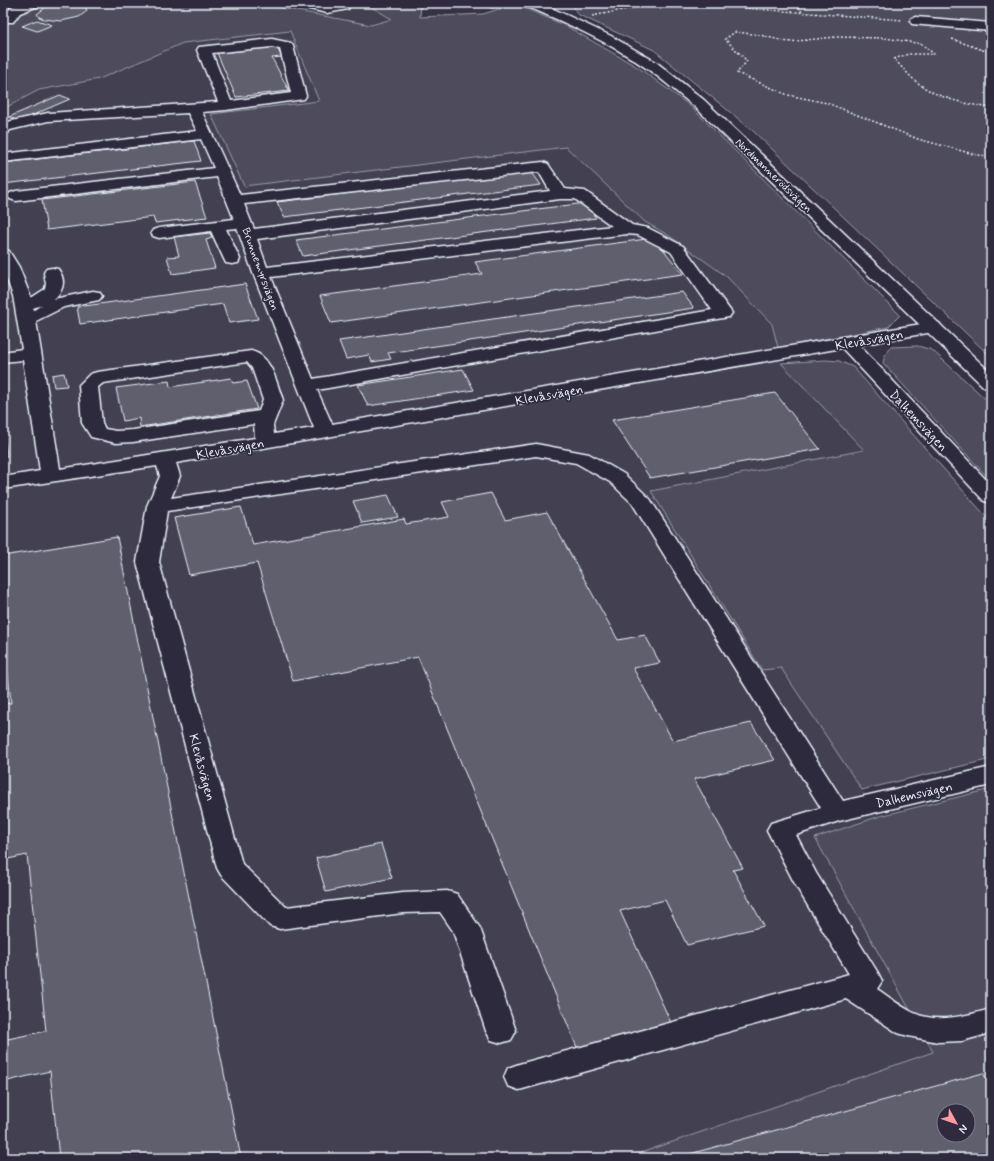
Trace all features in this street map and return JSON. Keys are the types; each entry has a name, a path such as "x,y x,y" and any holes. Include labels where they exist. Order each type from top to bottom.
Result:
{"street":[{"path":"9,19 15,10 34,3"},
{"path":"302,3 327,9 344,6 345,3"},
{"name":"Nordmannerödsvägen","path":"530,3 548,10 612,42 651,65 699,103 991,383"},
{"path":"916,21 991,27"},
{"path":"3,130 5,127 48,117 170,108 226,106 299,96 286,46 272,43 204,50 226,106"},
{"name":"Brunnemyrsvägen","path":"193,108 235,200 261,273 325,432"},
{"path":"3,158 206,134"},
{"path":"235,200 542,167 560,194"},
{"path":"16,196 222,172"},
{"path":"158,233 217,226 246,229 560,194 579,194 627,229"},
{"path":"217,226 232,259"},
{"path":"261,273 627,229 642,231 677,249 723,313 306,386"},
{"path":"3,255 16,279 25,312 44,440 51,475"},
{"path":"25,312 37,301 54,290 55,284 52,273"},
{"path":"25,312 39,314 59,303 93,296"},
{"name":"Klevåsvägen","path":"3,483 166,459 933,327"},
{"name":"Dalhemsvägen","path":"846,343 991,497"},
{"path":"3,357 31,353"},
{"path":"266,416 133,436 116,437 98,433 92,423 88,385 97,378 251,356 261,366 273,400 263,425 266,442"},
{"path":"157,506 277,487 536,450 582,458 617,478 640,499 837,812"},
{"name":"Klevåsvägen","path":"166,459 170,476 157,506 148,562 230,868 280,918 403,903 447,901 466,928 501,1031"},
{"name":"Dalhemsvägen","path":"849,986 868,981 806,879 780,830 837,812 991,776"},
{"path":"519,1077 849,986 908,1024 938,1030 962,1029 991,1021"}],"path":[{"path":"609,3 618,10 658,3"},
{"path":"704,3 756,10 916,21"},
{"path":"798,3 802,13"},
{"path":"991,108 946,97 919,84 894,59 908,54 934,54 922,44 885,38 835,37 788,42 760,35 735,32 725,39 747,61 737,73 788,95 827,103 918,139 977,155 991,156"}],"shaded area":[{"path":"3,3 255,3 371,25 392,19 364,3 421,3 420,17 483,14 515,4 566,26 639,68 689,105 900,315 888,327 778,348 772,324 726,276 668,235 645,222 566,147 244,186 211,114 319,101 290,31 183,43 99,79 39,90 3,109"},
{"path":"255,3 364,3 392,19 371,25"},
{"path":"572,3 991,3 991,357 752,130 654,50 577,14"},
{"path":"290,31 319,101 244,186 566,147 645,222 668,235 726,276 772,324 781,363 864,450 651,491 781,667 880,816 815,838 933,1052 626,1158 3,1158 3,109 39,90 99,79 183,43"},
{"path":"918,346 932,350 991,404 991,481 883,363 885,355 890,347"},
{"path":"825,360 839,361 853,367 991,522 991,759 862,790 781,668 762,670 651,491 864,450 781,363"},
{"path":"991,789 991,1158 626,1158 933,1052 815,838 880,816"}],"building":[{"path":"499,3 504,6 492,8 484,5"},
{"path":"64,4 81,5 86,8 87,11 79,17 61,21 44,19 39,17 37,14 46,7"},
{"path":"37,20 52,25 37,31 22,26"},
{"path":"277,48 282,57 272,58 289,91 236,97 217,53"},
{"path":"60,95 70,99 19,121 9,117"},
{"path":"194,141 201,161 3,184 3,163"},
{"path":"531,171 541,185 284,217 277,202"},
{"path":"195,182 207,217 155,223 153,217 47,230 42,200"},
{"path":"585,203 596,218 303,256 296,240"},
{"path":"210,233 212,238 206,240 215,268 172,274 167,257 179,256 174,237"},
{"path":"654,238 683,274 331,323 320,296 482,274 475,262"},
{"path":"245,284 258,319 229,323 223,304 80,324 77,307"},
{"path":"682,292 694,308 388,353 391,359 372,362 369,355 346,359 339,341"},
{"path":"463,369 474,390 368,406 358,385"},
{"path":"64,373 67,386 54,387 52,375"},
{"path":"231,378 233,383 247,381 257,409 140,427 139,418 123,421 116,388 169,381 170,387"},
{"path":"775,393 820,449 650,478 612,420"},
{"path":"3,418 7,456 3,457"},
{"path":"491,493 505,520 547,512 618,640 645,635 660,663 633,668 673,741 751,723 775,760 694,779 743,868 733,870 764,926 687,945 665,900 620,911 673,1027 578,1050 418,657 293,681 257,563 189,575 174,518 241,507 253,545 404,519 406,524 449,517 442,502"},
{"path":"388,495 398,517 362,523 353,501"},
{"path":"117,537 241,1158 59,1158 50,1071 3,1082 3,1040 46,1031 27,855 3,860 3,704 11,703 3,626 3,556"},
{"path":"381,844 392,878 326,892 316,858"},
{"path":"983,1073 991,1086 991,1158 675,1158"}]}
